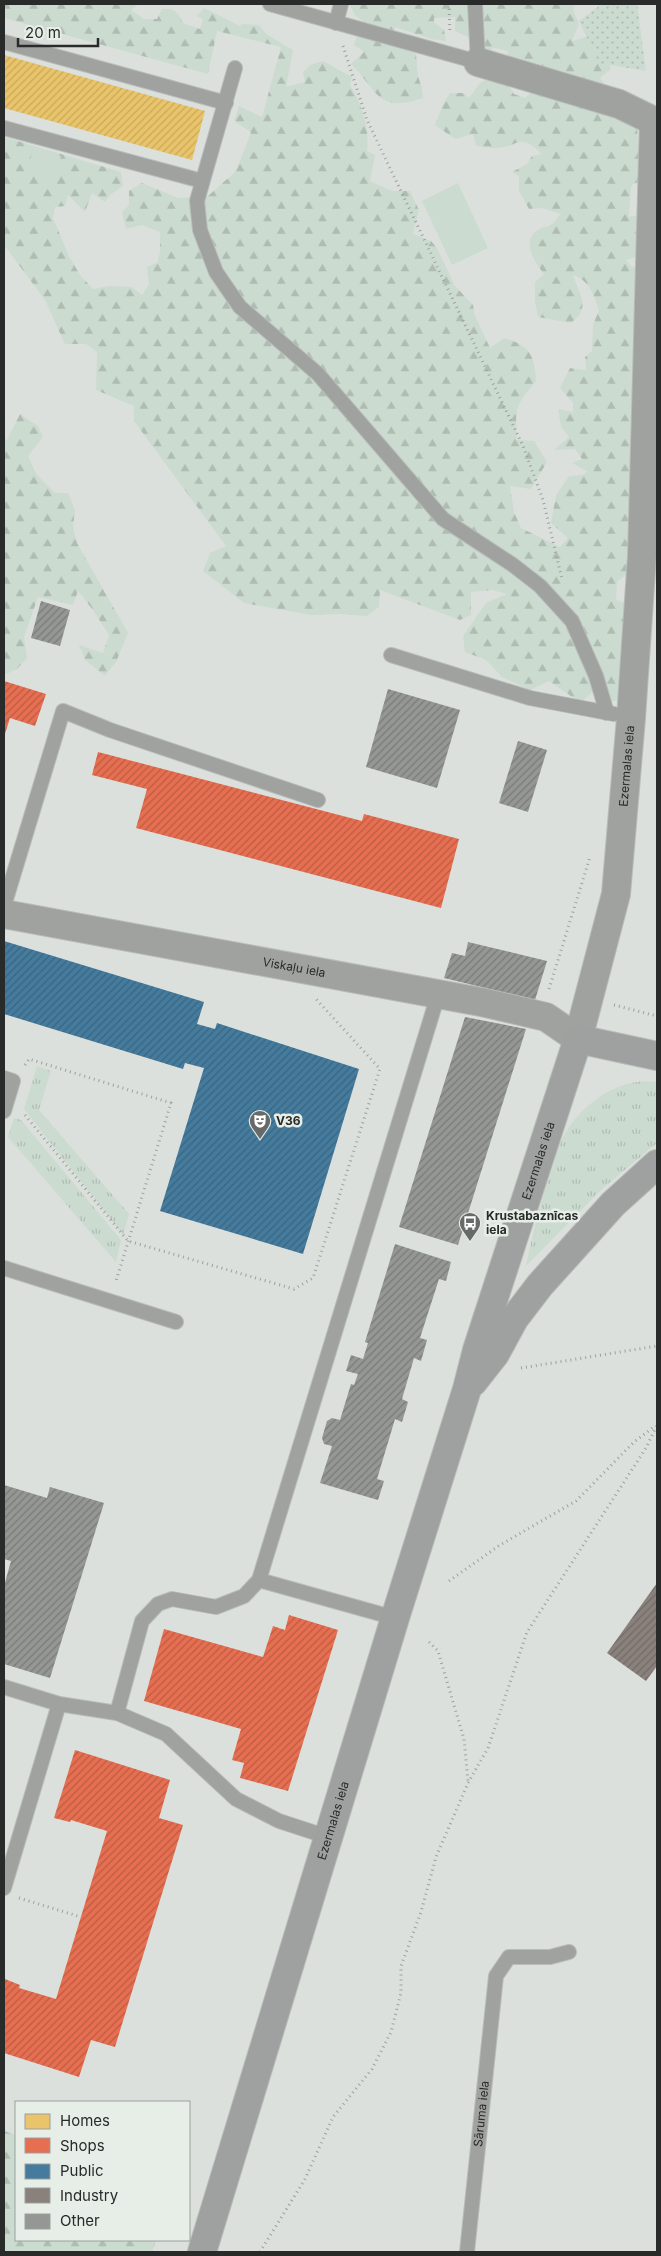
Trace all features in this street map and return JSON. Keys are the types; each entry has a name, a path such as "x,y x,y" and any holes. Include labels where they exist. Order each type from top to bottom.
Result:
{"street":[{"path":"478,62 618,104 655,120"},
{"name":"Ezermalas iela","path":"202,2252 395,1618 468,1389 477,1350 578,1039 616,894 619,715 642,556 655,120"},
{"name":"Viskaļu iela","path":"4,914 546,1017 578,1039"},
{"path":"578,1039 657,1056"},
{"name":"Ezermalas iela","path":"468,1389 496,1354 514,1319 540,1285 613,1204 657,1164"}],"lane":[{"path":"270,4 478,62 475,4"},
{"path":"336,23 341,4"},
{"path":"4,42 226,103"},
{"path":"235,68 197,201 200,230 216,272 240,307 318,374 443,519 513,565 540,586 572,621 596,676 619,715"},
{"path":"4,128 202,181"},
{"path":"392,655 530,698 619,715"},
{"path":"4,906 63,711 110,730 318,800"},
{"path":"117,1713 142,1621 158,1604 172,1599 216,1607 244,1596 259,1580 438,995"},
{"path":"4,1111 8,1095 8,1079"},
{"path":"4,1268 176,1322"},
{"path":"259,1580 395,1618"},
{"path":"4,1687 59,1704 117,1713 166,1734 236,1799 279,1820 328,1836"},
{"path":"8,1892 59,1704"},
{"name":"Sāruma iela","path":"467,2252 496,1976 509,1957 550,1957 569,1952"}],"path":[{"path":"449,4 452,54"},
{"path":"336,23 367,120 523,446 543,500 572,621"},
{"path":"546,1017 550,984 593,848"},
{"path":"8,1095 128,1241 294,1288 313,1278 380,1069 284,966"},
{"path":"589,998 657,1016"},
{"path":"8,1079 29,1059 171,1103 110,1301"},
{"path":"521,1368 657,1346"},
{"path":"449,1581 500,1545 576,1501 634,1442 657,1424"},
{"path":"260,2252 305,2179 333,2117 372,2069 391,2032 401,1994 401,1966 421,1912 436,1857 468,1783 488,1748 526,1632 646,1448 657,1424"},
{"path":"429,1642 438,1650 464,1739 468,1783"},
{"path":"8,1892 81,1917"}],"green space":[{"path":"4,4 139,4 131,10 144,19 157,19 162,9 170,9 177,13 183,23 200,29 203,19 197,16 204,8 240,26 242,24 259,25 266,34 293,50 286,87 305,82 303,72 310,65 323,61 352,77 350,85 358,100 366,125 367,151 375,155 370,181 392,191 410,191 419,210 413,234 431,241 437,248 455,286 473,305 475,316 490,348 504,338 525,348 532,358 536,381 520,402 518,408 516,421 517,440 534,441 547,462 531,489 510,486 514,512 521,528 560,547 568,538 551,523 556,495 569,476 582,475 588,472 572,463 582,459 575,449 554,450 569,437 561,427 558,409 573,412 573,403 560,388 570,368 586,370 585,357 592,351 593,325 599,310 587,284 579,277 573,275 582,300 581,312 577,317 571,323 538,317 535,301 535,282 544,274 537,265 532,253 530,247 531,237 535,232 553,223 560,214 543,208 529,209 519,191 519,176 512,172 527,164 532,156 542,154 524,142 494,148 476,146 473,134 455,139 435,125 444,102 450,93 463,93 469,98 479,84 489,77 507,83 514,94 525,98 532,91 505,62 508,51 494,48 483,53 469,48 470,38 455,31 455,17 434,18 434,22 444,30 446,41 431,39 395,27 392,40 416,54 423,98 396,103 387,101 373,90 351,64 364,52 354,45 358,34 367,25 355,15 349,4 575,4 573,10 579,24 572,41 589,36 603,46 611,69 600,78 637,128 639,149 647,158 639,182 633,184 631,188 629,217 643,214 643,255 626,260 632,267 641,266 635,361 632,370 638,376 633,548 626,558 633,569 617,582 616,600 623,602 638,615 651,639 643,643 645,672 649,675 625,700 605,702 597,687 581,703 549,681 530,690 502,677 486,660 465,652 463,636 486,603 507,594 492,590 471,592 471,615 460,620 380,590 379,607 367,616 341,614 311,615 244,603 203,571 210,553 226,546 134,421 134,406 96,390 97,352 86,344 65,344 45,300 4,245 4,137 121,172 123,186 110,195 105,202 92,193 85,212 68,195 65,206 55,207 53,218 69,256 80,275 93,289 109,286 132,287 142,295 149,284 147,267 158,262 160,232 142,225 126,229 122,212 129,205 129,191 142,183 178,198 208,196 236,171 251,132 234,121 239,106 262,117 281,47 217,31 208,74 4,18"},
{"path":"602,4 637,4 646,71 599,63 579,21"},
{"path":"33,149 61,156 55,180 27,173"},
{"path":"458,183 488,248 452,265 422,201"},
{"path":"20,414 38,426 43,437 28,456 37,475 55,493 68,493 75,510 73,527 77,543 128,633 116,662 105,676 85,660 79,645 103,653 109,635 78,591 73,605 38,597 24,637 27,658 17,669 4,675 4,439 7,440"},
{"path":"37,1066 51,1071 39,1110 129,1214 123,1235 24,1109"},
{"path":"643,1081 657,1082 657,1143 602,1189 526,1266 534,1228 545,1191 563,1137 571,1125 591,1104 615,1088"},
{"path":"14,1118 21,1120 121,1240 116,1262 8,1137"},
{"path":"4,2131 15,2135 15,2241 156,2241 152,2252 4,2252"}],"building: Homes":[{"path":"4,55 205,111 192,160 4,108"}],"building: Shops":[{"path":"4,681 46,694 35,726 10,718 4,737"},
{"path":"98,752 362,821 364,814 459,839 441,908 136,828 147,789 92,775"},
{"path":"289,1615 338,1630 288,1791 240,1778 244,1763 232,1760 241,1729 144,1701 164,1629 263,1657 273,1626 285,1630"},
{"path":"75,1750 170,1780 159,1818 183,1825 115,2047 91,2040 79,2077 4,2053 5,1979 20,1985 19,1988 56,1999 107,1831 71,1820 70,1822 54,1818"}],"building: Public":[{"name":"V36","path":"4,941 204,1002 197,1024 215,1029 217,1023 359,1069 303,1254 160,1211 204,1068 185,1063 183,1069 4,1014"}],"building: Industry":[{"path":"657,1583 657,1666 646,1681 607,1653"}],"building: Other":[{"path":"41,601 70,610 60,646 31,638"},
{"path":"388,689 460,710 437,788 366,767"},
{"path":"518,741 547,750 528,812 499,803"},
{"path":"468,942 547,961 535,1000 444,978 452,953 465,956"},
{"path":"465,1017 526,1029 458,1245 399,1227"},
{"path":"395,1244 451,1262 446,1281 439,1279 420,1338 427,1340 421,1361 414,1358 402,1399 408,1402 402,1422 395,1419 377,1479 384,1481 378,1500 320,1483 332,1446 324,1444 322,1438 327,1421 332,1418 340,1420 351,1384 354,1385 358,1374 346,1371 351,1355 363,1359 368,1343 365,1342"},
{"path":"4,1485 47,1498 50,1487 104,1503 50,1678 4,1664 4,1586 11,1561 4,1559"}],"place":[{"name":"V36","path":"260,1140"},
{"name":"Krustabaznīcas iela","path":"470,1242"}]}
